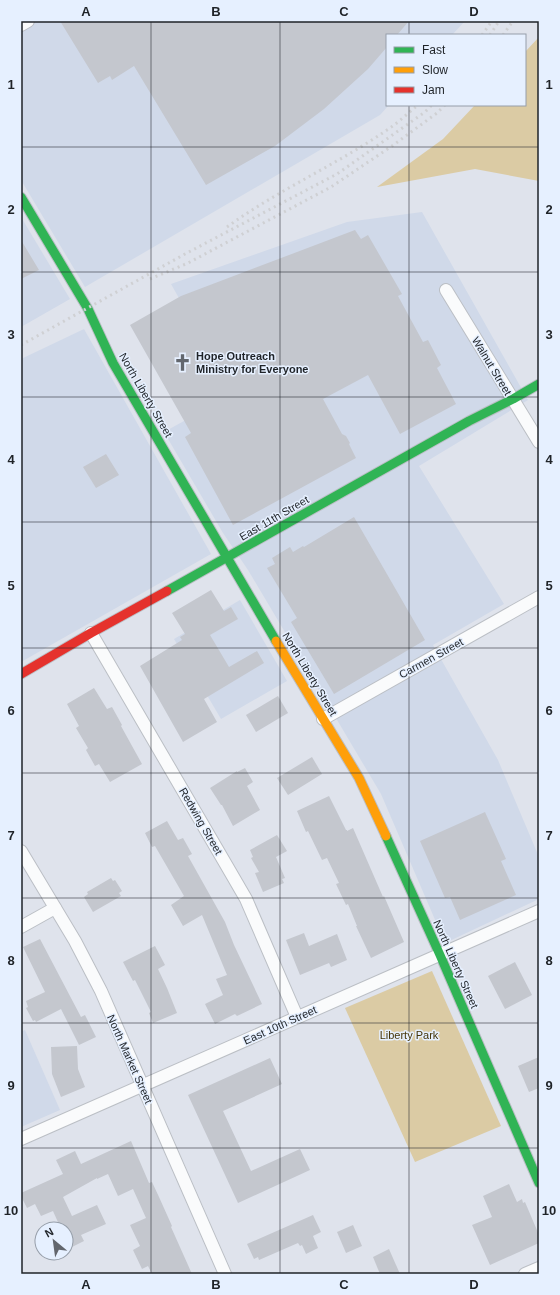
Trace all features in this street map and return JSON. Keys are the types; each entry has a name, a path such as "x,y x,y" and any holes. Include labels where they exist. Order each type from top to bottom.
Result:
{"street":[{"path":"21,25 28,21"},
{"name":"North Liberty Street","path":"21,197 88,309 114,363 227,558 360,778 440,955 539,1183"},
{"name":"Walnut Street","path":"446,290 539,442"},
{"name":"East 11th Street","path":"21,674 91,633 469,421 539,384"},
{"name":"Carmen Street","path":"323,719 539,597"},
{"name":"Redwing Street","path":"91,633 246,899 297,1017"},
{"name":"North Market Street","path":"21,852 75,941 100,991 225,1274"},
{"path":"21,928 55,908"},
{"name":"East 10th Street","path":"21,1139 539,911"},
{"path":"525,1274 539,1268"}],"shaded area":[{"path":"21,21 465,21 453,34 386,34 386,106 388,106 380,115 85,287 21,180"},
{"path":"422,212 528,400 419,466 504,604 433,645 498,760 539,857 539,899 445,943 381,794 248,570 223,533 164,432 233,394 171,284 347,222"},
{"path":"21,217 70,299 21,327"},
{"path":"84,329 211,554 21,662 21,359"},
{"path":"240,600 287,681 221,719 174,639"},
{"path":"25,1030 60,1110 21,1127 21,1032"}],"green space":[{"path":"539,37 539,181 475,169 377,187 443,139 474,106 526,106 526,51"},
{"name":"Liberty Park","path":"432,971 501,1126 415,1162 345,1008"}],"building":[{"path":"60,21 409,21 398,34 386,34 386,48 368,69 324,109 275,146 206,185 134,66 112,80 110,76 98,83"},
{"path":"355,230 361,239 368,235 402,294 398,296 423,342 428,340 441,365 437,368 456,404 400,434 368,375 323,399 342,434 346,436 350,443 349,444 356,458 233,525 185,437 191,433 130,325 181,296"},
{"path":"21,240 39,270 21,279"},
{"path":"106,454 119,475 96,488 83,467"},
{"path":"354,517 425,640 334,694 291,622 297,618 267,568 275,564 272,558 290,547 293,552 303,546 304,547"},
{"path":"211,590 224,611 231,607 238,619 210,635 229,667 257,651 264,663 204,699 217,722 183,742 140,666 182,640 180,637 185,634 172,613"},
{"path":"94,688 107,709 112,707 142,764 110,782 99,764 95,766 86,750 88,748 76,728 79,726 67,704"},
{"path":"278,696 288,713 256,732 246,715"},
{"path":"312,757 322,774 288,795 277,778"},
{"path":"245,768 253,782 247,786 260,810 233,826 222,805 210,788 237,771"},
{"path":"329,796 346,830 347,831 353,828 404,942 371,958 356,926 348,904 346,905 336,884 339,883 327,858 322,860 308,831 306,832 297,811"},
{"path":"485,812 506,859 501,861 516,895 460,920 450,897 445,898 420,841"},
{"path":"167,821 178,840 183,838 192,854 188,856 225,922 234,945 262,1004 237,1016 235,1014 215,1024 205,1004 223,995 216,979 227,975 202,915 183,926 171,905 184,896 155,846 152,847 145,833"},
{"path":"277,835 287,851 276,857 285,878 282,879 284,883 263,892 255,873 259,872 251,858 253,857 250,850"},
{"path":"111,878 113,881 115,880 122,891 119,893 121,896 93,912 84,897 88,894 87,892"},
{"path":"304,933 309,946 337,934 347,960 331,967 329,963 300,975 286,940"},
{"path":"40,939 81,1017 85,1015 96,1037 79,1045 61,1009 36,1022 35,1020 33,1021 26,1008 28,1007 26,1001 45,992 23,947"},
{"path":"155,946 165,965 158,969 177,1013 153,1023 149,1013 151,1012 135,980 133,981 123,962"},
{"path":"515,962 532,995 505,1009 488,976"},
{"path":"77,1046 78,1069 85,1087 61,1097 52,1074 51,1047"},
{"path":"539,1057 539,1088 529,1092 518,1066"},
{"path":"270,1058 282,1084 223,1111 251,1171 300,1149 310,1170 238,1203 188,1095"},
{"path":"131,1141 149,1183 152,1182 159,1197 192,1274 152,1274 148,1266 142,1269 133,1250 140,1246 130,1225 146,1218 133,1189 118,1196 108,1174 97,1178 63,1197 72,1216 97,1205 106,1224 81,1235 84,1241 74,1246 74,1221 57,1221 53,1211 41,1216 35,1204 27,1208 21,1193 63,1174 56,1160 75,1151 81,1164"},
{"path":"509,1184 517,1202 522,1199 523,1203 525,1202 539,1235 539,1243 490,1265 472,1225 492,1217 483,1196"},
{"path":"313,1215 321,1232 313,1236 318,1248 306,1254 302,1245 300,1246 298,1243 259,1260 258,1257 254,1259 247,1244"},
{"path":"353,1225 362,1246 346,1253 337,1232"},
{"path":"389,1249 400,1274 380,1274 373,1257"}],"railway":[{"path":"483,34 492,21"},
{"path":"491,34 499,21"},
{"path":"504,34 513,21"},
{"path":"227,227 266,201 368,143 417,106"},
{"path":"21,345 185,254 337,174 425,112 431,106"},
{"path":"150,279 188,263 331,187 392,146 437,113 444,106"}],"traffic: fast":[{"path":"21,197 88,309 113,363 276,641"},
{"path":"167,591 469,421 539,384"},
{"path":"386,836 440,955 539,1183"}],"traffic: slow":[{"path":"276,641 359,778 386,836"}],"traffic: jam":[{"path":"21,674 167,591"}],"place":[{"name":"Hope Outreach Ministry for Everyone","path":"183,362"}]}
